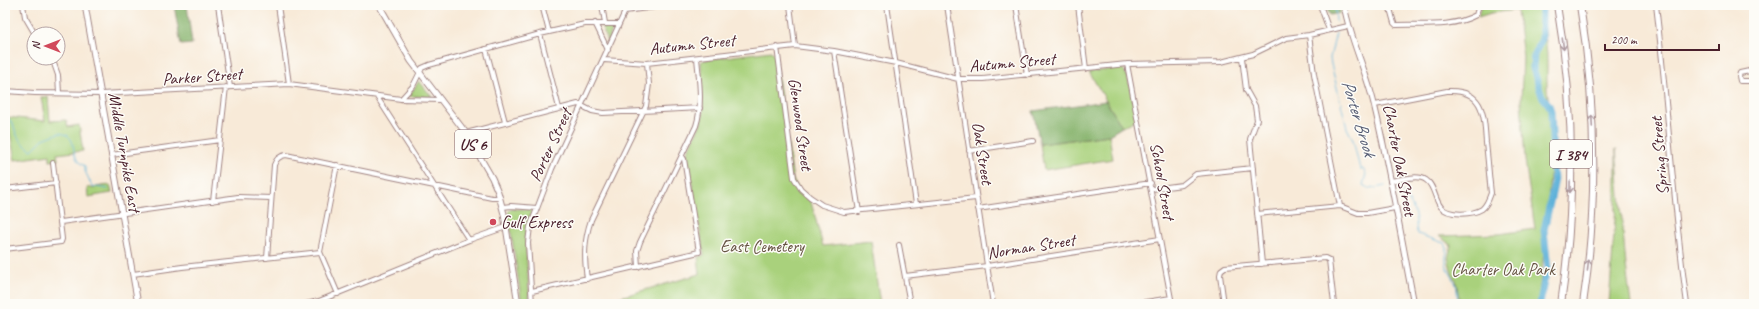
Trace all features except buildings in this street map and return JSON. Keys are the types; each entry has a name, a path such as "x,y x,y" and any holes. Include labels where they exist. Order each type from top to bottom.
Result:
{"highway":[{"name":"I 384","path":"1557,5 1567,84 1571,154 1568,234 1561,304"},
{"name":"I 384","path":"1580,5 1589,79 1593,153 1590,238 1583,304"}],"main road":[{"name":"Middle Turnpike East","path":"85,5 138,304"},
{"name":"US 6","path":"379,5 411,61 466,133 492,178 503,207 518,304"},
{"name":"Charter Oak Street","path":"1344,5 1348,26 1365,69 1375,105 1414,304"}],"street":[{"path":"23,5 25,17 30,26"},
{"path":"213,201 228,87 218,5"},
{"path":"278,5 289,84"},
{"path":"542,5 549,32"},
{"path":"602,5 605,23"},
{"name":"Porter Street","path":"532,304 528,235 536,208 552,169 604,60 628,5"},
{"path":"625,11 670,5"},
{"path":"790,5 795,46"},
{"path":"887,5 916,204"},
{"name":"Oak Street","path":"947,5 993,304"},
{"path":"1016,5 1027,75"},
{"path":"1078,5 1086,69"},
{"path":"1320,5 1329,30"},
{"path":"1389,5 1394,23 1396,25 1443,24 1463,20 1476,14 1479,5"},
{"name":"Spring Street","path":"1656,5 1667,98 1680,254 1687,304"},
{"path":"401,99 413,86 422,68 429,65 549,32 595,23 619,24"},
{"path":"595,23 608,50"},
{"name":"Autumn Street","path":"604,60 647,63 795,46 834,51 896,63 958,79 984,79 1127,64 1207,63 1242,58 1286,38 1309,35 1348,26"},
{"path":"540,34 559,108"},
{"path":"1309,35 1314,74 1340,206"},
{"name":"Glenwood Street","path":"777,48 794,178 800,189 822,205 844,212 859,212 976,198"},
{"path":"486,49 505,122"},
{"path":"834,51 859,212"},
{"path":"638,267 638,251 640,242 696,126 700,108 697,58"},
{"path":"1242,58 1246,90 1256,106 1257,120 1250,139 1262,264"},
{"path":"587,279 584,252 587,230 644,111 649,84 647,63"},
{"name":"School Street","path":"1127,64 1151,183 1172,304"},
{"path":"55,66 58,75 59,93"},
{"path":"1754,70 1740,73 1739,76 1740,81 1754,81"},
{"name":"Parker Street","path":"5,91 101,94 289,84 377,97 441,100"},
{"path":"1375,105 1458,90 1468,93 1475,98 1484,113 1491,193 1488,202 1482,209 1472,212 1450,213 1441,208 1432,186 1426,180 1418,177 1390,181"},
{"path":"377,97 469,240"},
{"path":"466,133 578,104 592,111 603,113 700,108"},
{"path":"111,156 220,140"},
{"path":"969,151 1033,141"},
{"path":"267,258 274,165 276,159 286,155 492,198 500,198"},
{"path":"532,291 699,252 685,166 682,156"},
{"path":"5,249 61,242 61,222 53,164"},
{"path":"337,165 320,252 338,294"},
{"path":"1152,189 1178,186 1196,174 1253,168"},
{"path":"5,189 56,183"},
{"path":"978,209 1151,183"},
{"path":"61,222 246,197 271,198"},
{"path":"503,207 512,206 536,208"},
{"path":"1257,214 1340,206 1358,213 1367,213 1395,208"},
{"path":"306,304 319,302 469,240 506,227"},
{"name":"Norman Street","path":"905,276 987,266 1160,239"},
{"path":"899,245 910,304"},
{"path":"133,274 320,252"},
{"path":"1224,304 1220,275 1221,270 1225,267 1325,258 1329,260 1334,304"},
{"path":"1133,304 1171,298"}],"green space":[{"path":"174,5 187,5 192,44 181,45"},
{"path":"1325,5 1339,5 1340,13 1330,15"},
{"name":"Charter Oak Park","path":"1481,5 1545,5 1544,20 1547,56 1547,89 1553,135 1550,153 1546,235 1538,304 1460,304 1456,280 1452,274 1448,258 1451,245 1439,236 1499,234 1535,229 1525,160 1521,101 1523,57 1517,10 1491,13 1478,17"},
{"path":"602,25 613,27 608,42 602,28"},
{"name":"East Cemetery","path":"771,51 775,55 793,180 801,193 811,202 823,246 871,241 880,304 596,304 700,274 698,257 704,255 687,153 700,125 703,113 701,62 704,60"},
{"path":"1121,68 1127,76 1136,120 1122,127 1089,72"},
{"path":"419,81 432,97 409,96"},
{"path":"41,97 48,97 50,121 66,120 68,127 79,125 83,151 57,154 58,160 50,161 50,155 15,160 7,117 45,121"},
{"path":"1106,101 1122,127 1109,135 1040,144 1033,111"},
{"path":"1109,135 1113,159 1044,170 1040,144"},
{"path":"1616,149 1626,266 1631,304 1609,304 1616,205"},
{"path":"110,185 112,193 88,197 87,188"},
{"path":"511,209 529,209 532,212 525,236 530,304 522,304 508,212"}],"waterway":[{"name":"Porter Brook","path":"1335,5 1336,22"},
{"path":"1540,304 1544,281 1548,269 1544,230 1554,184 1551,111 1549,105 1542,96 1533,68 1534,55 1542,39 1542,5"},
{"name":"Porter Brook","path":"1336,33 1330,58 1331,64 1347,128 1353,140 1360,169 1363,169 1366,174 1363,185 1370,189 1385,186"},
{"path":"5,116 13,123 17,135 21,141 32,150 43,139 59,133 66,135 72,142 76,158 85,166 85,171 92,186 108,189"},
{"name":"Porter Brook","path":"1398,190 1404,194 1413,208 1418,234 1446,245 1446,264 1456,284 1458,304"}],"place":[{"name":"Gulf Express","path":"493,222"}]}
